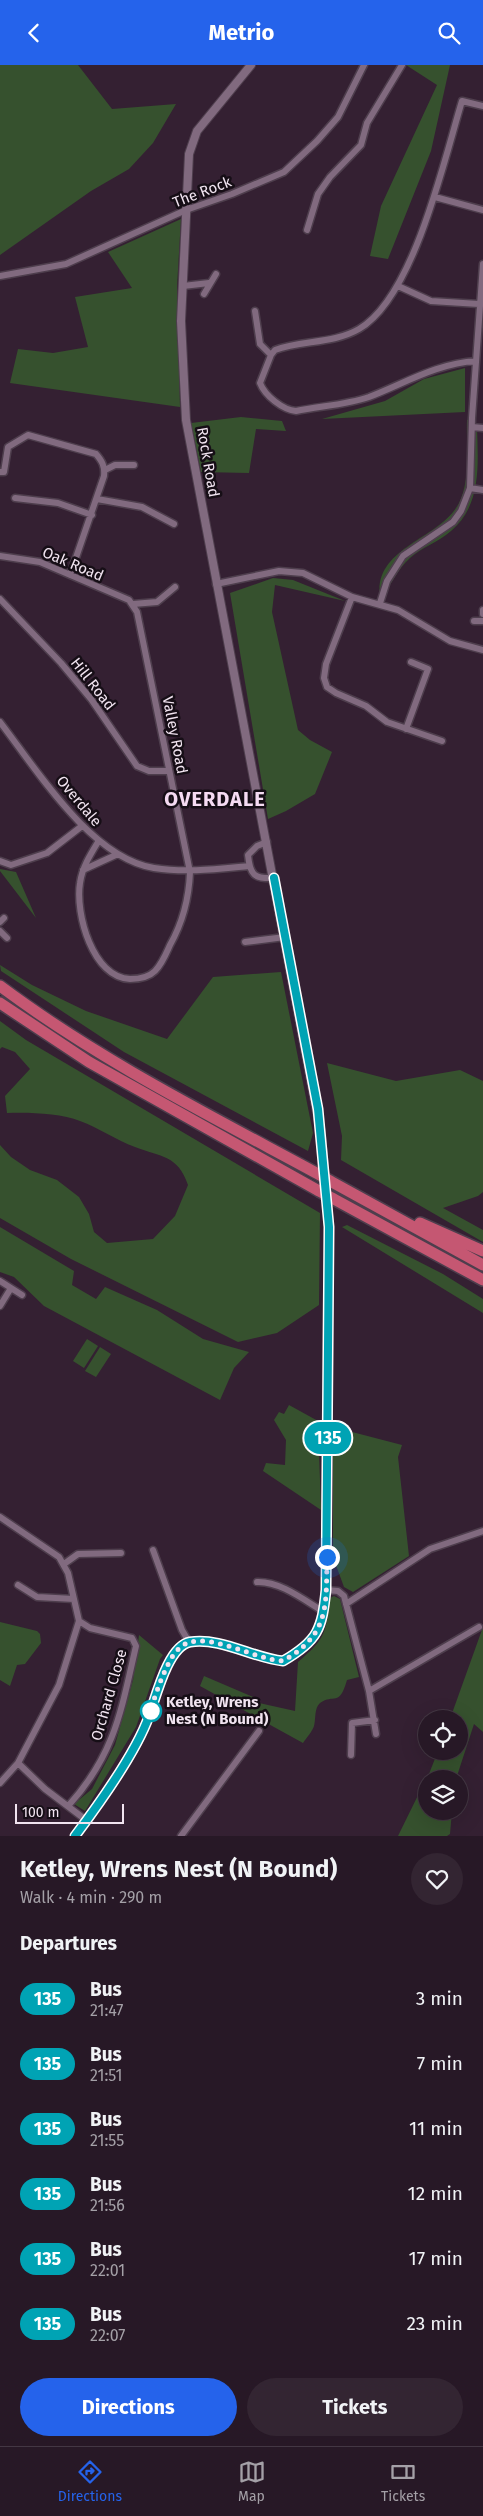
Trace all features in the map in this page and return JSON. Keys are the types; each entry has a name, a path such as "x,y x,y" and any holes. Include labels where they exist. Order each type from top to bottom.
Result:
{"highway":[{"path":"0,986 92,1047 141,1076 483,1265"},
{"path":"0,1003 89,1062 319,1191 483,1280"},
{"path":"329,1180 483,1251"},
{"path":"397,1233 483,1287"}],"street":[{"name":"Rock Road","path":"189,1642 210,1642 265,1659 283,1661 310,1641 323,1621 326,1590 329,1227 318,1109 186,421 181,321 188,162 194,136 215,106 251,65"},
{"name":"The Rock","path":"0,276 66,264 186,211 241,191 291,167 338,117 364,65"},
{"path":"307,230 318,194 330,177 361,145 367,123 402,65"},
{"path":"476,361 444,368 368,397 296,411 286,408 272,399 261,387 261,379 271,355 282,347 327,340 360,329 371,321 398,287 435,197 462,101 483,106"},
{"path":"435,197 483,210"},
{"path":"380,603 387,581 403,556 453,522 461,511 470,488 476,361 480,349 479,303 483,264"},
{"path":"204,294 208,283 216,274"},
{"path":"183,286 208,283"},
{"path":"398,287 431,301 479,303"},
{"path":"255,311 260,344 271,355"},
{"path":"472,427 483,428"},
{"path":"0,472 4,472 8,447 28,435 96,454 105,470"},
{"path":"70,575 92,515 105,470 115,465 134,465"},
{"path":"470,488 483,490"},
{"path":"15,498 58,503 92,515"},
{"path":"96,499 142,507 174,524"},
{"name":"Oak Road","path":"0,556 35,561 133,604"},
{"path":"216,584 279,571 303,573 352,597 398,609 450,641 483,650"},
{"path":"133,604 158,602 175,587"},
{"path":"352,597 326,664 324,673 325,683 332,691 361,703 387,721 442,741"},
{"name":"Hill Road","path":"0,599 62,663 91,699 137,766 149,771 169,771"},
{"name":"Valley Road","path":"133,604 140,621 190,872"},
{"path":"474,621 483,621"},
{"path":"406,729 428,669 411,662"},
{"name":"Overdale","path":"0,722 82,826 98,842 118,854 152,868 190,872 249,865"},
{"path":"0,861 11,865 47,853 82,826"},
{"path":"98,842 83,870 80,885 81,915 94,953 112,975 125,979 135,979 145,978 154,972 178,930 189,890 190,872"},
{"path":"267,842 257,846 248,855 249,865 252,873 260,879 274,878"},
{"path":"83,870 118,854"},
{"path":"0,931 7,938"},
{"path":"245,942 285,937"},
{"path":"0,1281 22,1295"},
{"path":"0,1306 11,1288"},
{"path":"0,1517 55,1553 64,1564 78,1621 58,1685 18,1763 0,1783"},
{"path":"346,1604 430,1549 483,1531"},
{"path":"75,1836 143,1732 166,1667 176,1651 189,1642 182,1630 153,1550"},
{"path":"64,1564 78,1554 121,1553"},
{"path":"257,1582 267,1581 286,1589 324,1611"},
{"path":"18,1585 37,1597 74,1599"},
{"path":"326,1590 342,1592 369,1691 376,1734"},
{"name":"Orchard Close","path":"69,1805 85,1787 110,1745 120,1714 136,1646 132,1638 90,1628 78,1621"},
{"path":"369,1691 479,1627"},
{"path":"351,1755 352,1723 375,1720"},
{"path":"181,1836 259,1731"},
{"path":"18,1763 45,1789 69,1805 86,1820"}],"green space":[{"path":"0,65 78,65 112,109 176,104 153,143 129,169 91,191 0,255"},
{"path":"406,65 450,65 431,151 388,259 370,256 381,206 437,85"},
{"path":"181,219 177,287 180,407 10,383 18,349 53,353 88,347 75,297 132,288 108,252"},
{"path":"465,368 465,412 322,419 385,401 424,379"},
{"path":"241,417 282,421 286,431 256,429 249,473 201,472 191,423"},
{"path":"472,418 472,427 477,427 478,455 476,483 468,509 461,521 451,531 405,562 380,597 381,580 387,566 397,555 438,526 459,503 463,494 467,473 467,420"},
{"path":"273,578 293,580 345,601 275,585 272,612 298,730 310,740 332,752 315,794 268,819 230,593"},
{"path":"0,869 16,872 36,918 0,871"},
{"path":"0,965 32,985 86,1011 167,1039 213,977 281,972 313,1133 308,1151 124,1052 1,971"},
{"path":"0,1021 26,1040 320,1213 319,1305 277,1333 238,1342 71,1259 0,1218 0,1145 11,1157 30,1170 57,1180 79,1197 89,1214 94,1232 107,1243 153,1239 175,1216 188,1185 184,1175 174,1162 128,1144 80,1121 53,1115 7,1113 5,1096 30,1069 15,1052 2,1047 0,1049"},
{"path":"327,1063 396,1081 460,1070 483,1081 483,1192 478,1196 443,1208 483,1230 483,1242 341,1160 342,1136"},
{"path":"347,1225 443,1274 483,1299 483,1313 342,1227"},
{"path":"0,1227 74,1271 72,1285 96,1299 105,1287 157,1310 203,1339 249,1352 234,1368 220,1400 44,1306 14,1277 0,1272"},
{"path":"87,1339 98,1346 84,1368 73,1361"},
{"path":"100,1347 111,1354 96,1377 85,1371"},
{"path":"289,1405 318,1421 321,1510 263,1471 266,1463 285,1465 286,1440 274,1420 279,1412 284,1414"},
{"path":"333,1427 402,1445 398,1457 409,1556 353,1592 344,1587 333,1557"},
{"path":"334,1596 340,1599 359,1677 347,1680 339,1697 325,1700 318,1705 314,1726 303,1743 200,1686 204,1676 260,1700 259,1703 295,1711 298,1662 314,1647 323,1635 330,1598"},
{"path":"0,1622 37,1631 40,1634 41,1643 25,1664 17,1665 10,1686 0,1680"},
{"path":"483,1627 483,1732 474,1724 468,1742 468,1710 453,1710"},
{"path":"139,1635 163,1655 136,1727 85,1811 74,1804 92,1789 115,1745 133,1680"},
{"path":"434,1760 462,1760 459,1770 431,1770"},
{"path":"418,1795 418,1820 451,1820 450,1834 447,1836 398,1836"}],"bus line":[{"name":"135","path":"75,1836 143,1732 166,1667 176,1651 189,1642 210,1642 272,1660 283,1661 294,1655 310,1641 323,1621 326,1590 329,1227 318,1109 274,878"}],"place":[{"name":"Ketley, Wrens Nest (N Bound)","path":"151,1711"}],"district":[{"name":"OVERDALE","path":"215,799"}],"route":[{"path":"151,1711 148,1717 166,1667 176,1651 189,1642 210,1642 272,1660 283,1661 294,1655 310,1641 323,1621 327,1557"}]}
